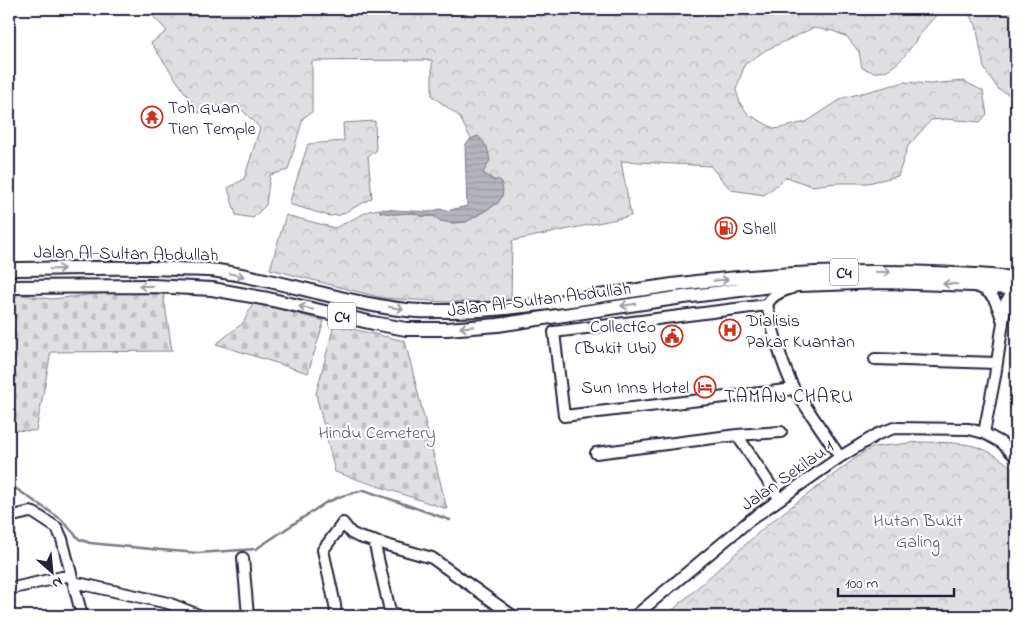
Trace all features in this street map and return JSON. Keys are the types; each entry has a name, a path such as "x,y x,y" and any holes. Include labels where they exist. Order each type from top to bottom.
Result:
{"main road":[{"name":"Jalan Al-Sultan Abdullah","path":"9,269 155,268 216,271 409,311 500,309 694,282 774,274 867,271 977,274 1016,278"},
{"name":"Jalan Al-Sultan Abdullah","path":"9,287 152,286 212,289 268,299 406,329 447,329 498,325 761,287 885,282 973,285 1016,289"}],"street":[{"path":"794,389 564,416 554,332 767,305 774,296 783,290 802,285"},
{"path":"973,285 991,294 1003,320"},
{"path":"1016,293 1008,298 984,433 1002,443 1016,457"},
{"path":"767,305 778,351 794,389 840,457"},
{"path":"875,358 996,363"},
{"name":"Jalan Sekilau 1","path":"635,616 750,520 779,498 870,437 894,428 969,429 984,433"},
{"path":"596,453 737,435 781,432"},
{"path":"737,435 779,498"},
{"path":"9,517 30,512 57,528 62,539 82,616"},
{"path":"336,616 323,550 343,523 354,535 432,558 513,616"},
{"path":"374,541 390,611 397,616"},
{"path":"243,558 248,616"},
{"path":"9,589 72,579 168,603 201,616"}],"green space":[{"path":"146,9 946,9 928,24 904,57 885,71 874,72 862,68 859,52 847,37 833,31 813,28 766,50 745,64 736,90 740,103 748,114 775,129 806,122 843,98 905,82 930,84 964,81 983,91 987,114 980,122 946,119 931,120 908,146 898,176 868,183 837,183 811,186 787,177 764,195 731,190 710,166 621,161 631,216 512,241 511,301 448,302 382,298 270,269 286,215 335,228 369,211 380,209 380,212 393,214 413,213 422,216 433,216 441,221 453,223 466,222 498,203 496,181 483,173 487,147 478,136 471,139 459,116 432,96 432,60 312,61 312,112 303,118 288,170 270,175 266,205 253,218 236,215 228,188 244,179 260,128 239,107 217,106 199,113 151,43 167,31"},
{"path":"962,9 1016,9 1016,98 998,89 984,68 976,25"},
{"path":"375,121 376,151 368,156 372,198 340,215 329,216 289,204 308,144 344,141 343,123"},
{"path":"133,290 163,292 172,351 51,352 36,431 9,430 9,293 52,299"},
{"path":"254,302 324,321 308,373 216,344 243,323"},
{"name":"Hindu Cemetery","path":"334,325 405,341 447,509 335,472 316,394"},
{"name":"Hutan Bukit Galing","path":"919,442 971,445 993,454 1016,472 1016,616 666,616 767,525 861,454 874,447"}],"shaded area":[{"path":"478,136 487,147 490,160 483,173 494,181 498,179 501,181 503,190 502,197 498,203 466,222 453,223 441,221 433,216 380,212 380,209 428,212 440,209 446,211 467,206 465,145 471,139"}],"waterway":[{"path":"9,484 61,519 79,539 90,543 161,550 198,553 256,549 325,503 364,490 450,520"}],"place":[{"name":"Toh Guan Tien Temple","path":"152,117"},
{"name":"Shell","path":"726,228"},
{"name":"Dialisis Pakar Kuantan","path":"730,330"},
{"name":"CollectCo (Bukit Ubi)","path":"672,336"},
{"name":"Sun Inns Hotel","path":"705,387"}],"district":[{"name":"TAMAN CHARU","path":"789,395"}]}
